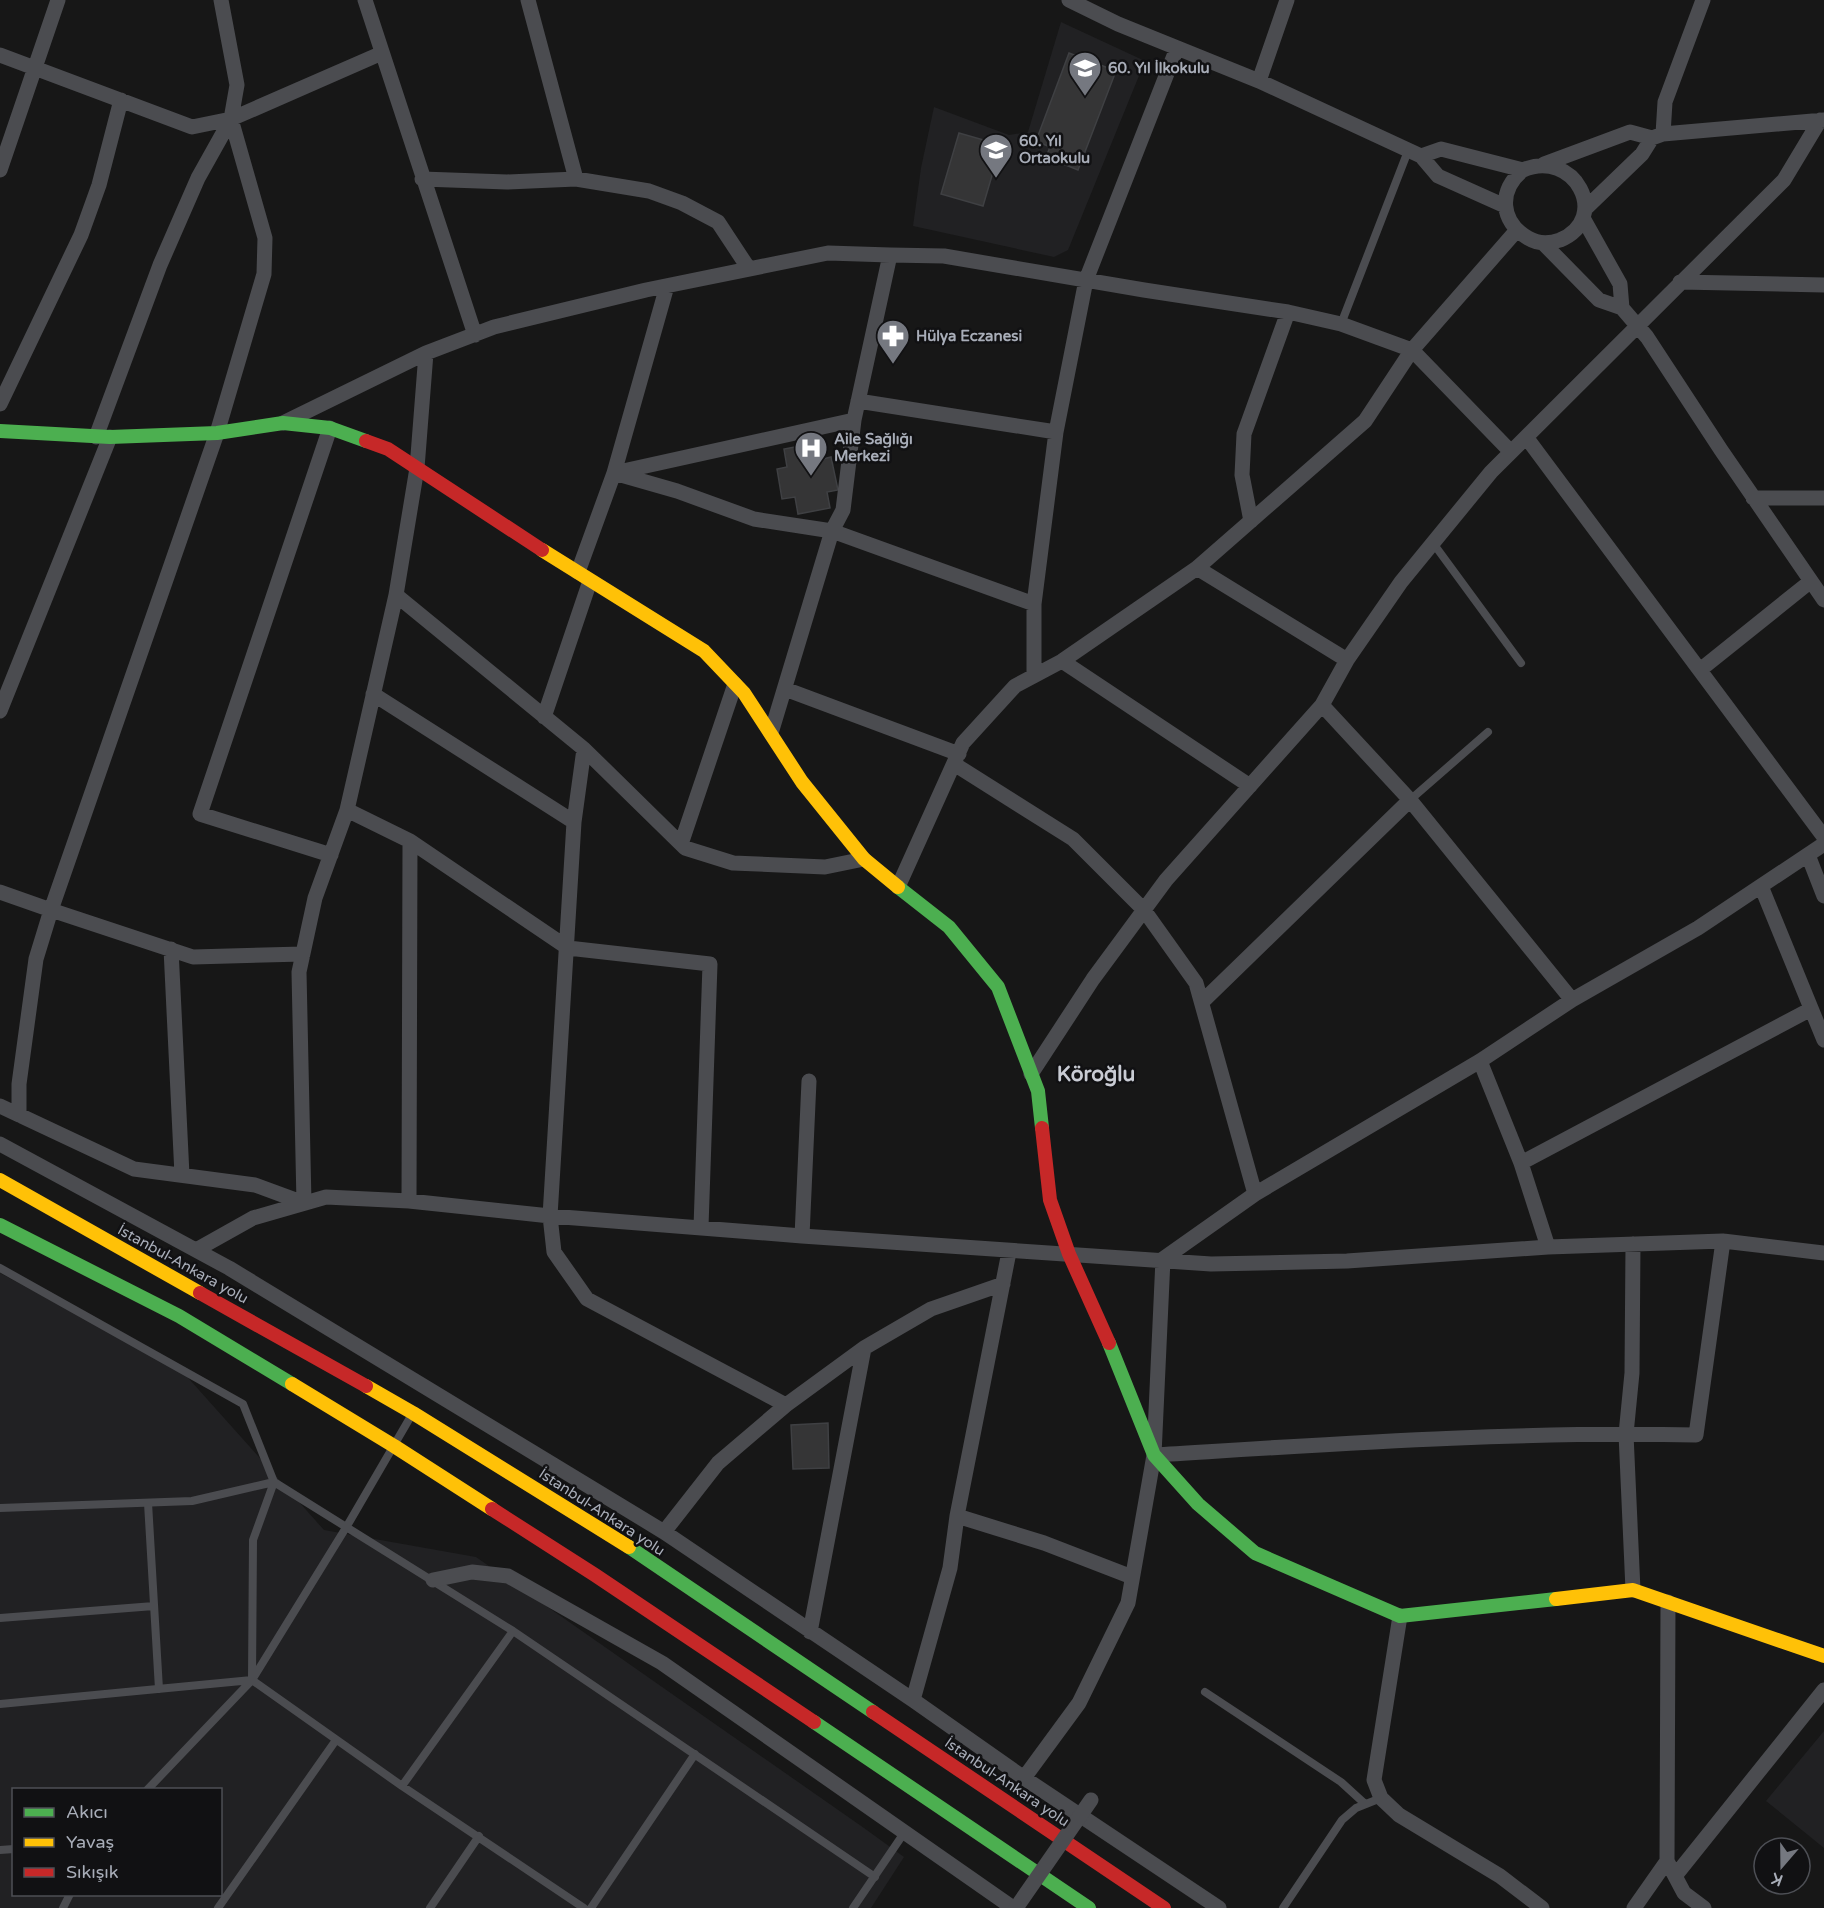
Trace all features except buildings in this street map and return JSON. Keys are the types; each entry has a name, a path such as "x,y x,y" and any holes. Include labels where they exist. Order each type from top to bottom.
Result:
{"main road":[{"path":"0,431 103,437 217,433 283,423 330,428 388,449 704,651 744,693 802,782 864,859 949,927 998,987 1038,1091 1050,1200 1069,1254 1109,1343 1154,1455 1198,1504 1255,1553 1401,1616 1633,1590 1824,1656"},
{"name":"İstanbul-Ankara yolu","path":"0,1180 413,1413 618,1540 1164,1908"},
{"path":"0,1226 179,1316 394,1446 605,1581 1089,1908"}],"street":[{"path":"0,170 58,0"},
{"path":"0,711 103,437 160,265 198,178 231,119 237,85 221,0"},
{"path":"365,0 475,335"},
{"path":"528,0 576,179"},
{"path":"1069,0 1118,24 1259,81 1414,153 1438,176 1505,206"},
{"path":"1259,81 1287,0"},
{"path":"1542,243 1565,237 1576,229 1584,213 1657,136 1665,102 1703,0"},
{"path":"1034,675 1034,604 1056,432 1086,280 1177,48"},
{"path":"0,55 192,127 231,119 382,53"},
{"path":"0,404 81,235 99,185 121,100"},
{"path":"1823,118 1657,136 1630,132 1523,170 1509,185 1505,206 1508,217 1517,230 1531,240 1542,243 1599,300 1622,308 1647,337 1753,498 1824,600"},
{"path":"1031,1074 1093,980 1166,880 1322,705 1347,660 1401,582 1491,472 1784,180 1823,118"},
{"path":"19,1115 19,1084 36,959 217,433 264,274 265,238 231,119"},
{"path":"1414,153 1441,150 1523,170"},
{"path":"1544,164 1554,166 1575,180 1584,197 1584,213 1620,284 1622,308"},
{"path":"422,179 507,182 576,179 649,191 682,203 718,222 749,269"},
{"path":"898,887 963,743 1015,686 1062,661 1197,568 1365,421 1412,350 1517,230"},
{"path":"283,423 426,353 494,327 667,286 828,254 944,256 1288,312 1341,324 1412,350 1511,452"},
{"path":"771,733 832,531 843,510 854,420 890,255"},
{"path":"1680,282 1824,285"},
{"path":"544,717 667,286"},
{"path":"1251,521 1242,475 1244,434 1288,312"},
{"path":"304,1203 299,972 315,898 347,810 396,595 417,468 426,353"},
{"path":"858,401 1056,432"},
{"path":"614,473 854,420"},
{"path":"330,428 200,814 331,855"},
{"path":"1526,437 1824,837"},
{"path":"614,473 677,491 754,519 832,531 1034,604"},
{"path":"1753,498 1824,498"},
{"path":"1197,568 1347,660"},
{"path":"1700,670 1811,581"},
{"path":"396,595 584,749 685,848 733,863 825,867 864,859"},
{"path":"1062,661 1250,786"},
{"path":"681,844 735,684"},
{"path":"784,689 956,759 1073,839 1144,910 1196,983 1255,1194"},
{"path":"373,694 574,822"},
{"path":"1322,705 1410,800 1572,1000"},
{"path":"584,749 574,822 550,1216 554,1252 587,1299 786,1405"},
{"path":"1202,1002 1410,800"},
{"path":"347,810 410,841 568,948 710,964 701,1227"},
{"path":"410,841 410,1201"},
{"path":"1163,1259 1255,1194 1480,1061 1572,1000 1698,928 1824,844"},
{"path":"1808,855 1824,896"},
{"path":"1761,886 1824,1040"},
{"path":"0,892 193,957 303,954"},
{"path":"171,949 182,1175"},
{"path":"1521,1163 1811,1009"},
{"path":"1480,1061 1521,1163 1548,1248"},
{"path":"802,1236 809,1081"},
{"path":"0,1106 134,1169 255,1185 304,1203"},
{"path":"0,1144 260,1287 664,1532 1219,1908"},
{"path":"196,1250 253,1218 326,1197 410,1201 550,1216 1009,1252 1163,1259 1211,1264 1347,1261 1548,1248 1723,1241 1824,1253"},
{"path":"1154,1455 1358,1443 1626,1434 1696,1435 1723,1241"},
{"path":"1633,1590 1626,1434 1632,1373 1634,1244"},
{"path":"913,1700 950,1568 957,1516 1009,1252"},
{"path":"1024,1778 1079,1703 1128,1603 1154,1455 1163,1259"},
{"path":"664,1532 718,1463 786,1405 864,1348 931,1309 1003,1284"},
{"path":"810,1632 864,1348"},
{"path":"957,1516 1044,1543 1132,1577"},
{"path":"433,1580 472,1572 508,1576 662,1663 1015,1908 1091,1800"},
{"path":"1668,1602 1667,1862 1684,1893 1704,1908"},
{"path":"1401,1616 1374,1780 1381,1798 1399,1815 1500,1876 1542,1908"},
{"path":"1675,1876 1824,1690"},
{"path":"1634,1908 1667,1862"}],"lane":[{"path":"1341,324 1414,153"},
{"path":"1433,543 1521,663"},
{"path":"1410,800 1488,732"},
{"path":"0,1268 243,1404 274,1482 513,1631 875,1877"},
{"path":"149,1788 252,1680 347,1526 413,1413"},
{"path":"0,1508 192,1501 274,1482"},
{"path":"252,1680 253,1540 274,1482"},
{"path":"148,1503 159,1689"},
{"path":"0,1618 154,1606"},
{"path":"402,1786 513,1631"},
{"path":"0,1704 252,1680 402,1786 584,1908"},
{"path":"1205,1692 1341,1782 1364,1803"},
{"path":"218,1908 336,1740"},
{"path":"591,1908 695,1754"},
{"path":"1283,1908 1342,1820 1364,1803 1381,1798"},
{"path":"853,1908 904,1833"},
{"path":"430,1908 479,1836"}],"shaded area":[{"path":"1061,22 1145,61 1068,250 1054,257 913,226 921,168 934,107 1009,135 1028,132"},
{"path":"0,1273 182,1371 324,1530 476,1557 904,1857 871,1908 0,1908"},
{"path":"1824,1731 1824,1848 1766,1801"}],"traffic: fast":[{"path":"0,431 110,437 217,433 283,423 330,428 366,441"},
{"path":"898,887 949,927 998,987 1038,1091 1042,1128"},
{"path":"0,1225 179,1316 292,1384"},
{"path":"1109,1343 1154,1455 1198,1504 1255,1553 1400,1616 1556,1599"},
{"path":"629,1547 873,1712"},
{"path":"814,1722 1089,1908"}],"traffic: slow":[{"path":"542,550 704,651 744,693 802,782 864,859 898,887"},
{"path":"0,1180 200,1293"},
{"path":"292,1384 492,1509"},
{"path":"366,1386 629,1547"},
{"path":"1556,1599 1633,1590 1824,1656"}],"traffic: jam":[{"path":"366,441 388,449 542,550"},
{"path":"1042,1128 1050,1200 1069,1254 1109,1343"},
{"path":"200,1293 366,1386"},
{"path":"492,1509 814,1722"},
{"path":"873,1712 1164,1908"}],"place":[{"name":"60. Yıl İlkokulu","path":"1085,97"},
{"name":"60. Yıl Ortaokulu","path":"996,179"},
{"name":"Hülya Eczanesi","path":"893,365"},
{"name":"Aile Sağlığı Merkezi","path":"811,477"}],"district":[{"name":"Köroğlu","path":"1096,1074"}]}
